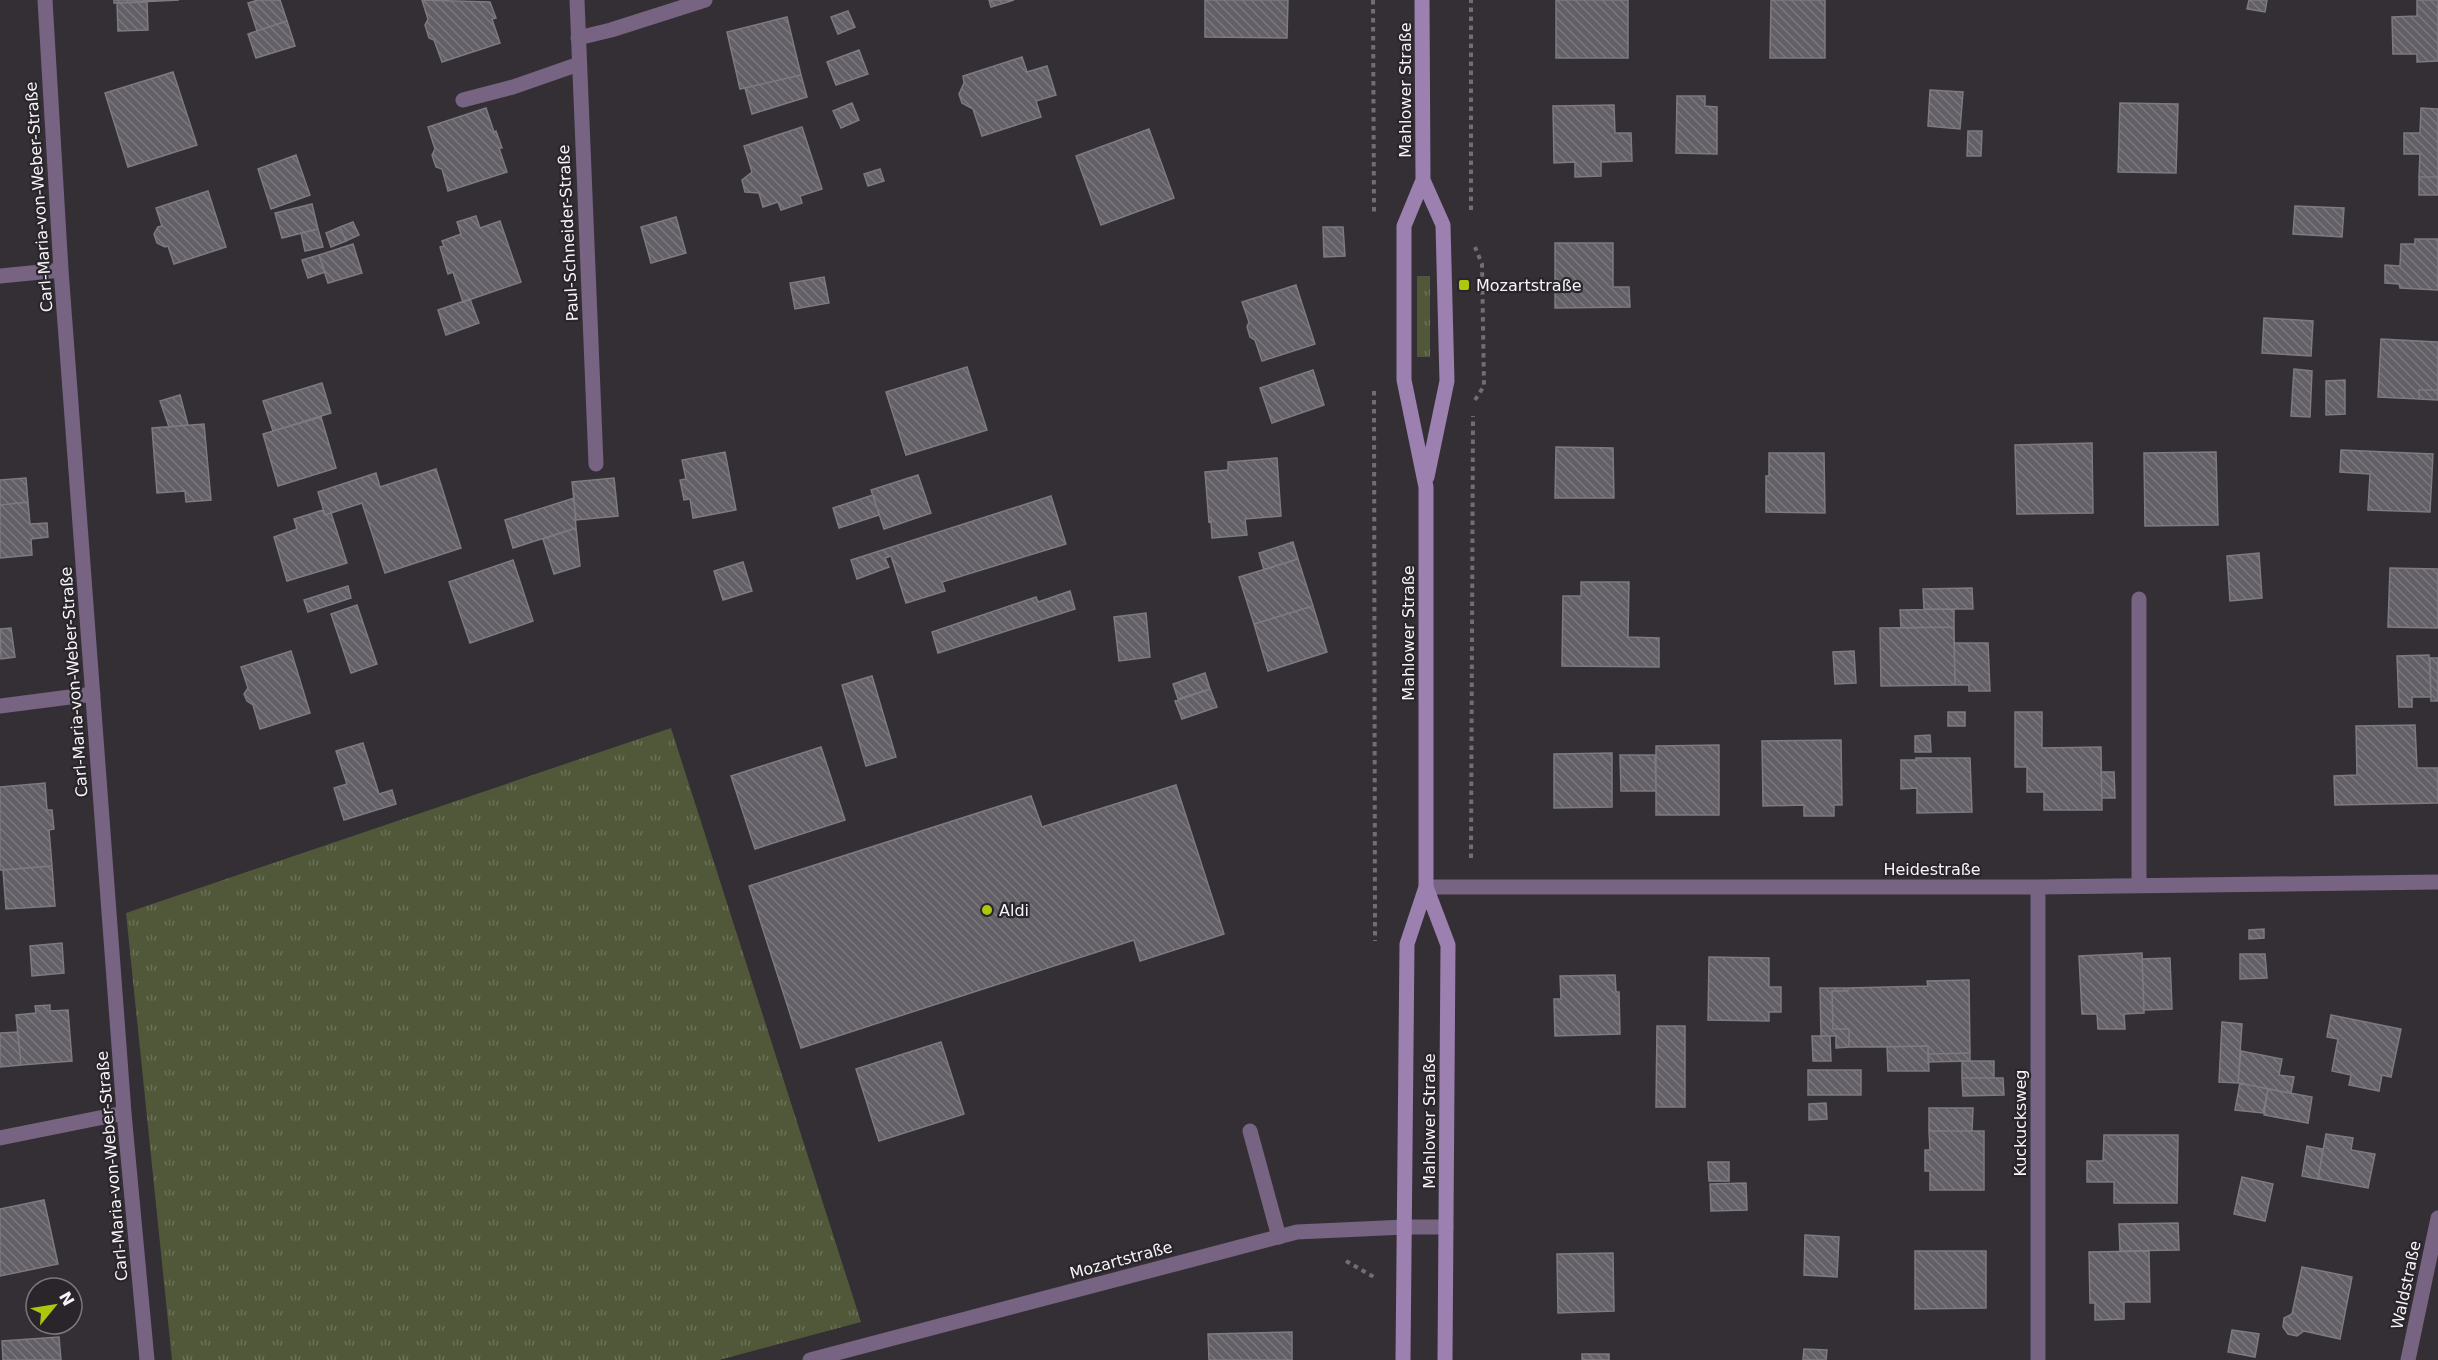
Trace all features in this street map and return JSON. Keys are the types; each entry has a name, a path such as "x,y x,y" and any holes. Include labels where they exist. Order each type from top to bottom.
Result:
{"main road":[{"name":"Mahlower Straße","path":"1422,0 1423,180 1404,226 1404,380 1426,487"},
{"name":"Mahlower Straße","path":"1403,1360 1407,944 1426,887 1426,487 1447,381 1443,225 1423,180"},
{"name":"Mahlower Straße","path":"1426,887 1448,945 1445,1360"}],"street":[{"name":"Carl-Maria-von-Weber-Straße","path":"45,0 61,270 124,1113 147,1360"},
{"name":"Paul-Schneider-Straße","path":"577,0 596,464"},
{"path":"578,38 705,0"},
{"path":"463,100 513,87 579,64"},
{"path":"0,276 61,270"},
{"path":"2139,599 2139,885"},
{"path":"0,706 93,694"},
{"name":"Heidestraße","path":"1426,887 2038,887 2438,882"},
{"name":"Kuckucksweg","path":"2038,887 2038,1360"},
{"path":"0,1138 124,1113"},
{"path":"1250,1131 1279,1237"},
{"name":"Waldstraße","path":"2408,1360 2438,1218"},
{"name":"Mozartstraße","path":"810,1360 1297,1232 1446,1227"}],"path":[{"path":"1373,0 1374,222"},
{"path":"1471,0 1471,215"},
{"path":"1473,240 1482,264 1484,386 1473,404"},
{"path":"1374,381 1375,942"},
{"path":"1471,887 1473,414"}],"green space":[{"path":"1417,276 1430,276 1430,357 1417,357"},
{"path":"671,728 861,1322 719,1360 172,1360 126,913"}],"building":[{"path":"114,0 179,0 114,3"},
{"path":"258,0 280,0 287,21 257,31 248,3"},
{"path":"422,0 490,2 496,18 492,19 500,43 442,62 434,40 429,38 425,25 428,19"},
{"path":"989,0 1014,0 991,7"},
{"path":"1205,0 1288,0 1287,38 1205,37"},
{"path":"1556,0 1628,0 1628,58 1556,58"},
{"path":"1771,0 1825,0 1825,58 1770,58"},
{"path":"2249,0 2267,0 2265,12 2247,9"},
{"path":"2417,0 2438,0 2438,61 2417,62 2417,54 2393,54 2392,17 2417,16"},
{"path":"147,2 148,30 118,31 117,3"},
{"path":"848,11 855,27 838,34 831,17"},
{"path":"787,17 801,75 740,89 727,32"},
{"path":"287,21 295,46 256,58 248,34"},
{"path":"859,50 868,74 836,85 827,62"},
{"path":"1022,57 1027,72 1047,66 1056,95 1036,101 1041,117 982,136 973,109 962,103 959,94 964,83 963,76"},
{"path":"173,72 197,145 128,167 105,93"},
{"path":"801,75 807,97 752,114 745,88"},
{"path":"1930,90 1963,92 1960,129 1928,126"},
{"path":"1677,96 1705,96 1705,106 1717,107 1717,154 1676,153"},
{"path":"852,103 859,120 841,128 833,111"},
{"path":"2120,103 2178,104 2176,173 2118,172"},
{"path":"1614,105 1615,133 1631,133 1632,161 1601,162 1601,176 1575,177 1575,162 1554,163 1553,106"},
{"path":"486,108 502,148 499,148 507,172 448,191 442,169 436,167 432,155 435,149 428,127"},
{"path":"2421,108 2438,109 2438,177 2419,177 2420,154 2404,154 2404,133 2420,133"},
{"path":"802,127 822,189 800,196 802,203 781,210 778,202 763,207 759,193 745,192 742,180 752,172 744,146"},
{"path":"1149,129 1174,198 1101,225 1076,156"},
{"path":"1968,131 1982,131 1981,156 1967,156"},
{"path":"296,155 310,195 271,209 258,169"},
{"path":"880,169 884,181 868,186 864,174"},
{"path":"2419,177 2438,177 2438,195 2419,195"},
{"path":"208,191 226,247 174,264 168,246 157,243 154,234 158,227 162,226 156,208"},
{"path":"312,204 318,229 282,238 275,213"},
{"path":"2295,206 2344,208 2342,237 2293,234"},
{"path":"476,216 480,228 500,221 521,282 463,302 453,272 448,274 440,247 444,246 442,241 461,234 457,222"},
{"path":"676,217 686,253 651,263 641,227"},
{"path":"353,222 359,235 346,241 340,227"},
{"path":"340,227 346,241 331,247 326,233"},
{"path":"1323,227 1343,227 1345,256 1324,257"},
{"path":"318,229 323,247 305,251 301,233"},
{"path":"2415,239 2438,239 2438,290 2400,288 2399,284 2385,283 2385,265 2400,266 2401,244 2415,244"},
{"path":"1555,243 1613,243 1613,287 1629,287 1630,307 1555,308"},
{"path":"353,244 362,273 328,283 319,255"},
{"path":"319,255 325,272 308,278 302,260"},
{"path":"824,277 829,303 795,309 790,283"},
{"path":"1296,285 1315,344 1262,361 1255,340 1250,337 1247,327 1249,322 1242,302"},
{"path":"470,299 479,323 446,335 438,310"},
{"path":"2264,318 2313,321 2311,356 2262,353"},
{"path":"2381,339 2438,342 2438,390 2419,390 2419,399 2378,397"},
{"path":"967,367 987,430 906,455 886,392"},
{"path":"2294,369 2312,371 2310,417 2291,416"},
{"path":"1313,370 1324,405 1272,423 1260,388"},
{"path":"2345,380 2345,414 2326,415 2326,381"},
{"path":"322,383 331,413 273,431 263,401"},
{"path":"2419,390 2438,390 2438,400 2419,399"},
{"path":"180,395 188,425 169,427 160,401"},
{"path":"321,417 336,468 278,486 263,434"},
{"path":"204,424 211,500 186,502 185,491 157,493 152,428"},
{"path":"2092,443 2093,513 2017,514 2015,445"},
{"path":"1556,447 1613,448 1614,498 1555,498"},
{"path":"2341,450 2433,454 2430,512 2368,510 2370,474 2340,472"},
{"path":"725,452 736,510 693,518 690,499 684,500 680,480 686,479 682,460"},
{"path":"2216,452 2218,525 2145,526 2144,453"},
{"path":"1769,453 1824,453 1825,513 1766,512 1766,476 1769,476"},
{"path":"1277,458 1281,516 1245,519 1247,535 1212,538 1205,472 1228,470 1228,462"},
{"path":"436,469 461,548 385,573 362,503 325,515 318,492 376,473 380,487"},
{"path":"918,475 931,513 884,529 871,490"},
{"path":"26,478 28,502 0,505 0,480"},
{"path":"614,478 618,516 576,520 572,482"},
{"path":"873,495 879,515 839,528 833,508"},
{"path":"1051,496 1066,544 942,582 945,591 906,603 891,556 885,558 889,567 857,579 851,560"},
{"path":"574,498 576,528 513,548 505,520"},
{"path":"28,502 30,524 47,523 48,537 31,539 32,555 0,558 0,505"},
{"path":"323,510 325,515 331,513 347,563 287,581 274,537 297,529 294,519"},
{"path":"576,528 580,566 554,574 543,539"},
{"path":"1293,542 1298,559 1264,570 1259,553"},
{"path":"2259,553 2262,598 2230,601 2227,556"},
{"path":"1298,559 1313,606 1254,624 1239,577"},
{"path":"513,560 533,621 470,643 449,582"},
{"path":"743,562 752,591 723,600 714,571"},
{"path":"2390,568 2438,569 2438,628 2388,627"},
{"path":"1581,582 1629,582 1628,637 1659,638 1659,667 1562,666 1563,596 1581,596"},
{"path":"348,586 351,598 308,612 304,600"},
{"path":"1972,588 1973,609 1924,609 1923,589"},
{"path":"1070,591 1075,609 938,653 932,632 1036,597 1038,602"},
{"path":"357,605 377,664 351,673 331,614"},
{"path":"1313,606 1327,652 1268,671 1254,624"},
{"path":"1954,609 1954,627 1901,628 1900,610"},
{"path":"1146,613 1150,657 1119,661 1114,617"},
{"path":"1954,627 1955,685 1881,686 1880,628"},
{"path":"11,628 15,657 1,659 0,629"},
{"path":"1954,643 1988,643 1990,691 1969,691 1969,685 1955,685"},
{"path":"291,651 310,713 260,729 253,705 247,701 244,694 248,688 241,667"},
{"path":"1854,651 1856,683 1835,684 1833,652"},
{"path":"2429,655 2431,697 2412,697 2412,707 2399,707 2397,656"},
{"path":"2430,658 2438,658 2438,701 2431,701"},
{"path":"1205,673 1210,689 1178,699 1173,684"},
{"path":"872,676 896,757 866,766 842,685"},
{"path":"1210,689 1217,707 1182,719 1175,701"},
{"path":"1948,712 1965,712 1965,726 1948,726"},
{"path":"2015,712 2042,712 2042,748 2101,747 2102,810 2044,810 2044,792 2027,792 2027,767 2015,767"},
{"path":"2415,725 2417,768 2438,768 2438,803 2335,805 2334,776 2357,775 2356,726"},
{"path":"1930,735 1931,752 1915,752 1915,736"},
{"path":"1841,740 1842,805 1834,805 1834,816 1804,816 1804,805 1763,806 1762,741"},
{"path":"363,743 379,794 392,790 396,804 344,820 334,788 347,784 336,751"},
{"path":"1719,745 1719,815 1656,815 1656,746"},
{"path":"821,747 845,820 755,849 731,776"},
{"path":"1612,753 1612,807 1554,808 1554,754"},
{"path":"1620,755 1655,755 1656,791 1621,791"},
{"path":"1916,758 1970,758 1972,812 1917,813 1917,788 1901,789 1901,760 1917,760"},
{"path":"2101,772 2114,772 2115,798 2102,798"},
{"path":"45,783 47,810 52,810 54,829 49,830 52,866 0,870 0,787"},
{"name":"Aldi","path":"1176,785 1224,934 1140,961 1134,940 801,1048 749,886 1031,796 1042,827"},
{"path":"52,866 55,906 6,909 3,870"},
{"path":"2264,929 2264,938 2249,939 2249,930"},
{"path":"62,943 64,973 32,976 30,946"},
{"path":"2142,953 2144,1013 2124,1014 2125,1029 2098,1029 2097,1014 2082,1014 2079,956"},
{"path":"2240,954 2265,954 2267,978 2240,979"},
{"path":"1709,957 1769,958 1769,987 1781,987 1781,1012 1769,1012 1769,1021 1708,1020"},
{"path":"2170,958 2172,1009 2144,1010 2142,959"},
{"path":"1615,975 1616,992 1619,992 1620,1034 1555,1036 1554,999 1561,999 1560,976"},
{"path":"1969,980 1970,1053 1928,1054 1928,1046 1849,1047 1849,1029 1833,1029 1832,991 1848,991 1848,988 1928,986 1927,981"},
{"path":"1820,988 1848,988 1848,991 1832,991 1833,1029 1849,1029 1849,1047 1836,1048 1836,1036 1821,1036"},
{"path":"50,1005 50,1011 68,1010 72,1061 21,1065 16,1015 36,1013 35,1006"},
{"path":"2331,1015 2401,1029 2391,1077 2382,1075 2379,1091 2349,1085 2351,1075 2332,1071 2338,1039 2327,1037"},
{"path":"2222,1022 2242,1024 2238,1083 2219,1082"},
{"path":"1657,1026 1685,1026 1685,1107 1656,1107"},
{"path":"18,1032 21,1065 0,1067 0,1033"},
{"path":"1812,1036 1830,1036 1831,1061 1813,1061"},
{"path":"941,1042 964,1114 879,1141 856,1069"},
{"path":"1928,1046 1929,1071 1888,1071 1887,1047"},
{"path":"2241,1051 2282,1059 2279,1075 2294,1077 2291,1093 2238,1083"},
{"path":"1970,1053 1970,1061 1928,1062 1928,1054"},
{"path":"1962,1061 1994,1061 1994,1078 1962,1078"},
{"path":"1808,1070 1861,1070 1861,1095 1808,1095"},
{"path":"1962,1078 2003,1078 2004,1095 1963,1096"},
{"path":"2240,1083 2268,1089 2263,1113 2235,1110"},
{"path":"2268,1089 2312,1097 2308,1123 2264,1115"},
{"path":"1826,1103 1827,1119 1809,1120 1809,1104"},
{"path":"1929,1108 1973,1108 1972,1131 1929,1131"},
{"path":"1929,1131 1984,1131 1984,1190 1930,1190 1930,1171 1925,1171 1925,1150 1930,1150"},
{"path":"2326,1134 2353,1138 2351,1150 2375,1154 2368,1188 2318,1179"},
{"path":"2104,1135 2178,1135 2177,1203 2114,1203 2114,1182 2087,1182 2087,1161 2103,1161"},
{"path":"2307,1146 2323,1149 2318,1179 2302,1176"},
{"path":"1708,1162 1729,1162 1729,1181 1709,1181"},
{"path":"2242,1177 2273,1184 2265,1221 2234,1214"},
{"path":"1746,1183 1747,1210 1711,1211 1710,1184"},
{"path":"44,1200 58,1264 0,1276 0,1209"},
{"path":"2178,1223 2179,1250 2120,1251 2119,1224"},
{"path":"1805,1235 1839,1237 1837,1277 1804,1275"},
{"path":"1915,1251 1986,1251 1986,1308 1915,1309"},
{"path":"2149,1251 2150,1302 2124,1302 2124,1319 2095,1320 2095,1303 2090,1303 2089,1252"},
{"path":"1613,1253 1614,1311 1558,1313 1557,1254"},
{"path":"2302,1267 2352,1277 2340,1339 2304,1331 2297,1336 2288,1334 2283,1327 2284,1318 2292,1314"},
{"path":"2232,1330 2259,1334 2255,1357 2228,1352"},
{"path":"1292,1332 1292,1360 1209,1360 1208,1334"},
{"path":"59,1337 61,1360 3,1360 2,1341"},
{"path":"1804,1349 1827,1350 1826,1360 1803,1360"},
{"path":"1582,1354 1609,1354 1609,1360 1582,1360"}],"place":[{"name":"Mozartstraße","path":"1464,285"},
{"name":"Aldi","path":"987,910"}]}
